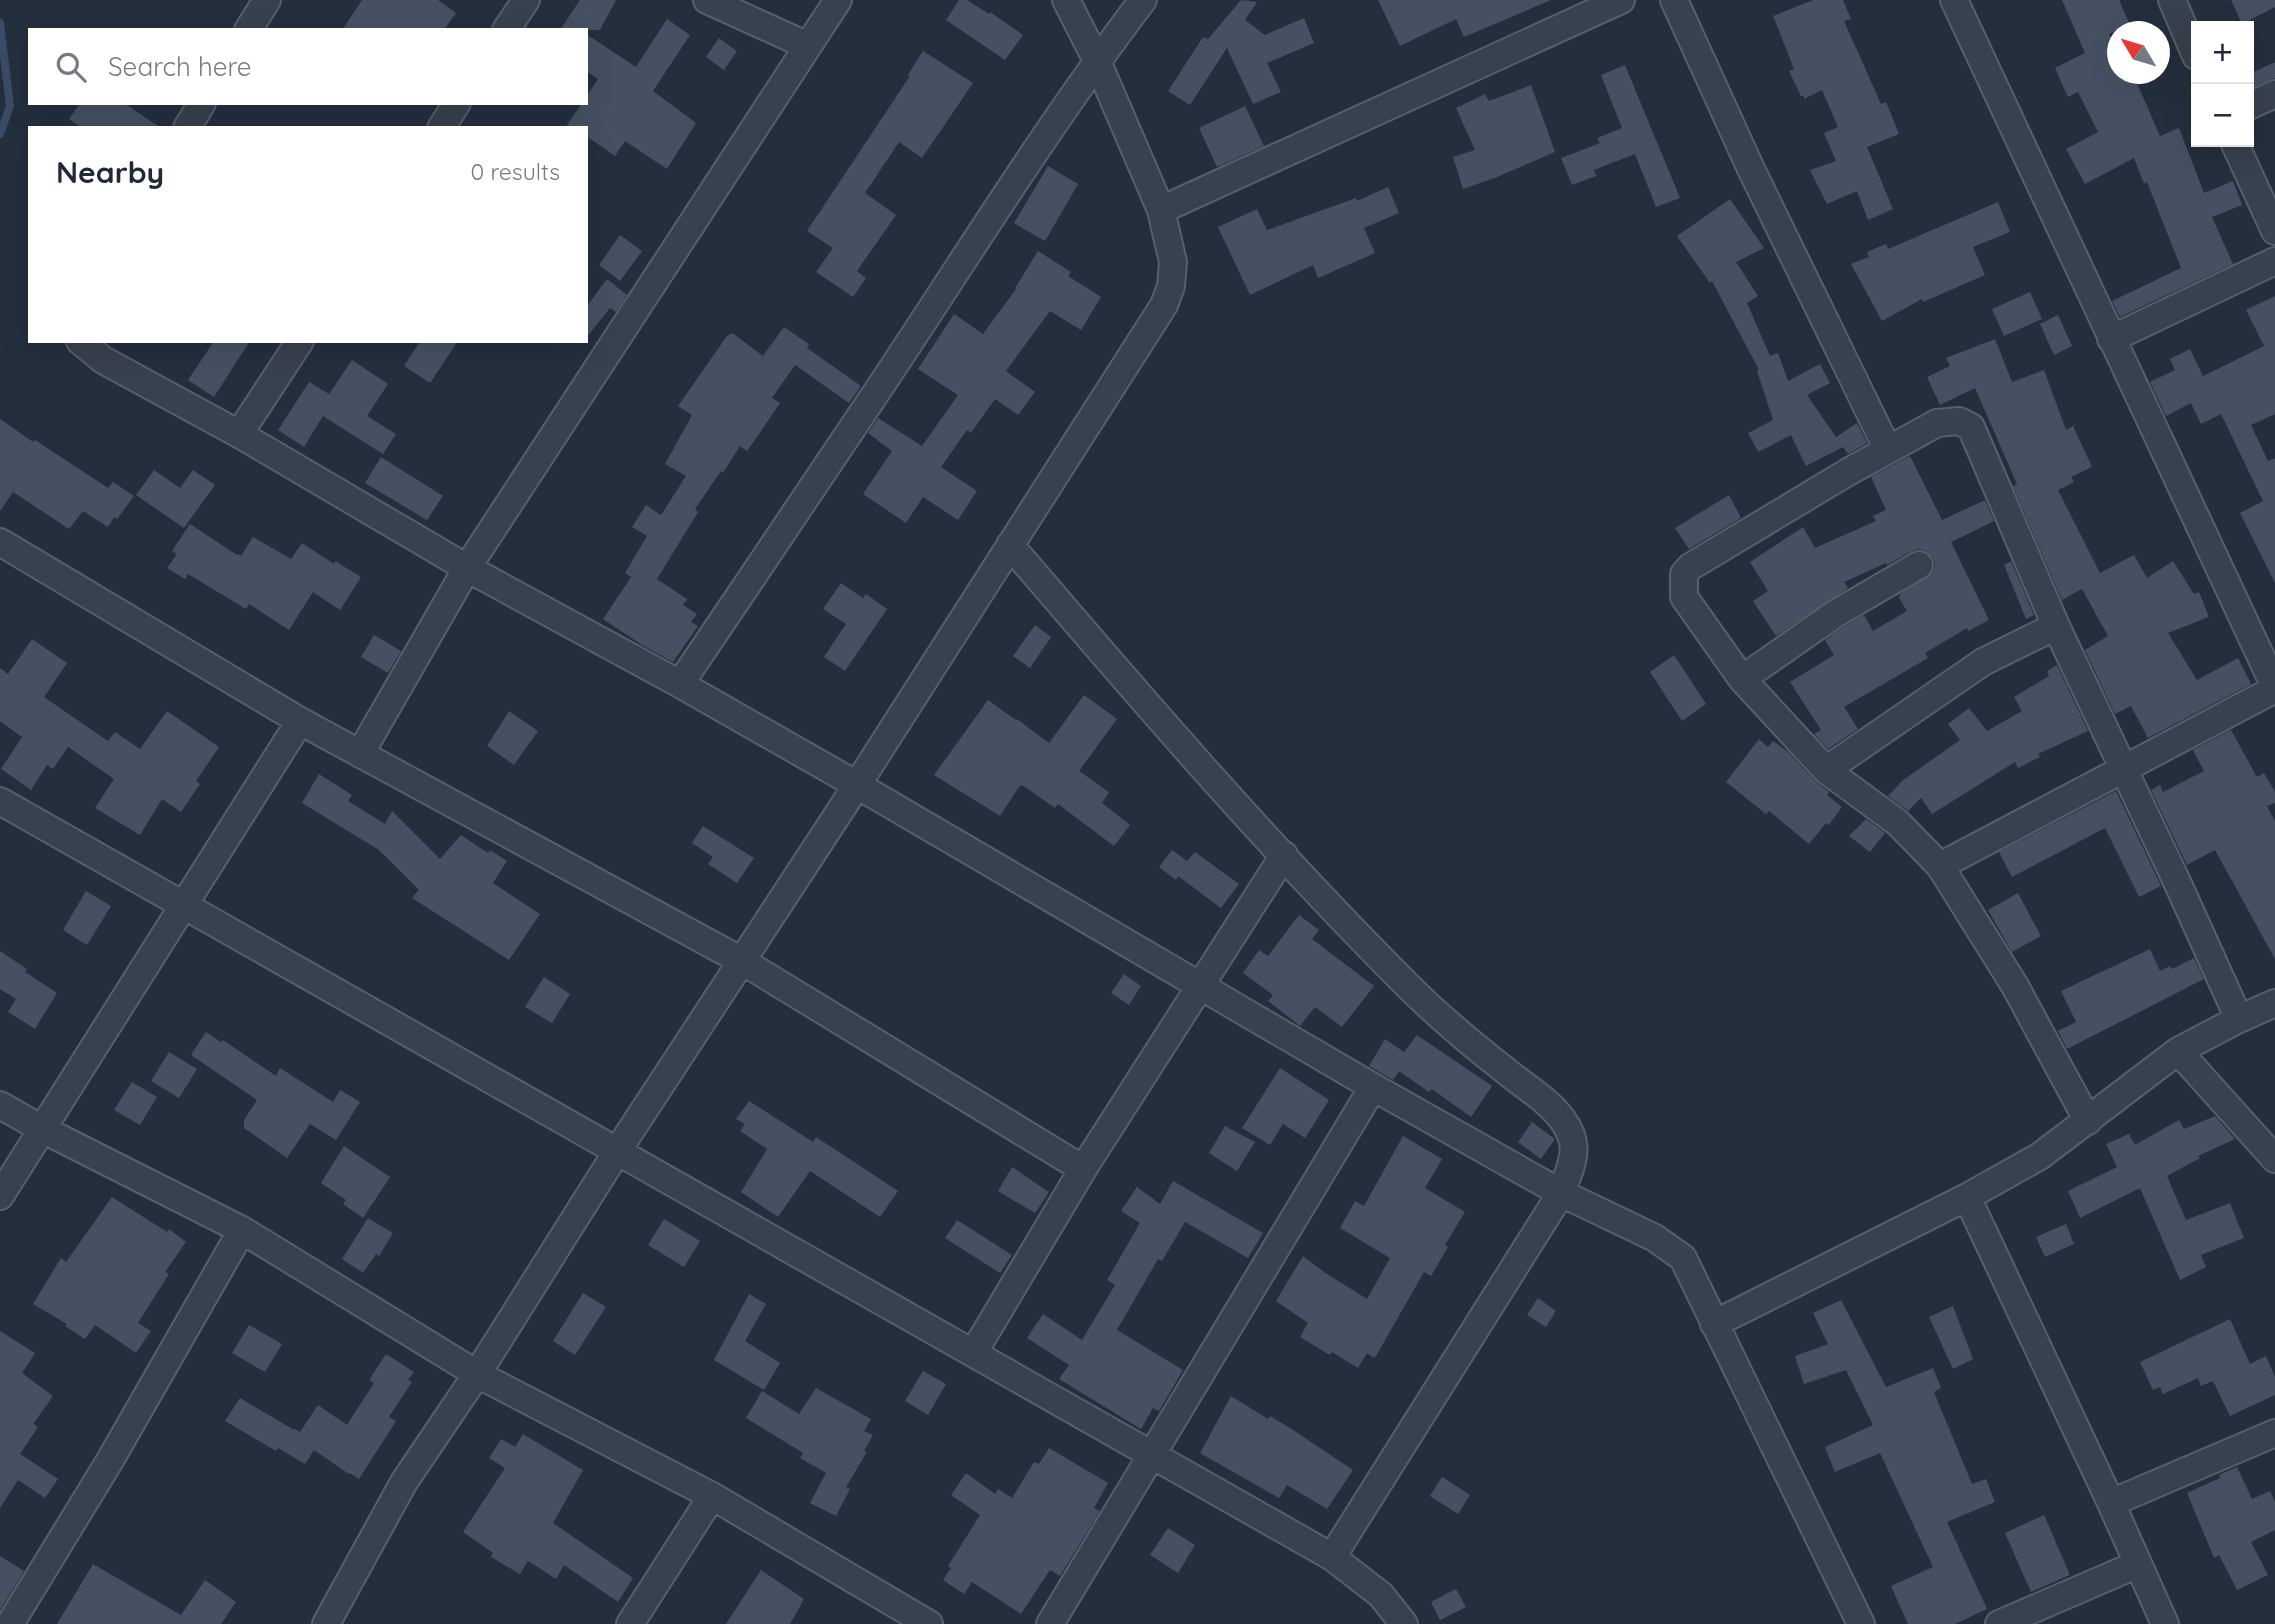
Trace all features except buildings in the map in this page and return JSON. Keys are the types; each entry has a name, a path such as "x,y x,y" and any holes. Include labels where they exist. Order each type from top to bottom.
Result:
{"street":[{"path":"249,28 267,0"},
{"path":"507,28 526,0"},
{"path":"707,0 808,46"},
{"path":"360,754 467,568 838,0"},
{"path":"326,1624 404,1482 477,1374 618,1150 857,785 1164,305 1171,286 1173,262 1161,210 1097,61 1066,0"},
{"path":"680,684 885,380 981,230 1097,61 1143,0"},
{"path":"1161,210 1621,0"},
{"path":"1674,0 1751,169 1888,450"},
{"path":"1940,866 2275,688 1954,0"},
{"path":"2172,0 2191,44"},
{"path":"2254,104 2275,94"},
{"path":"188,126 201,105"},
{"path":"442,126 456,105"},
{"path":"2236,147 2275,231"},
{"path":"2111,339 2275,261"},
{"path":"82,343 103,360 239,434 467,568 680,684 857,785 1373,1087 1561,1193 1655,1238 1683,1258 1861,1624"},
{"path":"239,434 299,343"},
{"path":"2088,1121 2015,986 1940,866 1898,823 1826,770 1742,679 1684,597 1684,574 1690,567 1937,423 1959,421 1971,428 2056,626 2239,1019"},
{"path":"0,542 300,721 742,961 1083,1169"},
{"path":"1010,545 1153,712 1408,986 1562,1119 1571,1135 1575,1153 1561,1193 1332,1557"},
{"path":"1742,679 1835,614 1919,565"},
{"path":"1826,770 1983,662 2056,626"},
{"path":"0,1196 300,721"},
{"path":"0,801 1332,1557 1381,1595 1404,1624"},
{"path":"974,1352 1083,1169 1284,855"},
{"path":"1714,1324 1967,1196 2040,1156 2178,1051 2275,1003"},
{"path":"2178,1051 2275,1159"},
{"path":"1050,1624 1373,1087"},
{"path":"0,1105 242,1230 477,1374 712,1496 929,1624"},
{"path":"1967,1196 2165,1624"},
{"path":"8,1622 109,1462 242,1230"},
{"path":"2111,1503 2275,1433"},
{"path":"630,1624 712,1496"},
{"path":"1999,1624 2138,1563"}],"waterway":[{"path":"0,23 10,106 0,134"}]}
